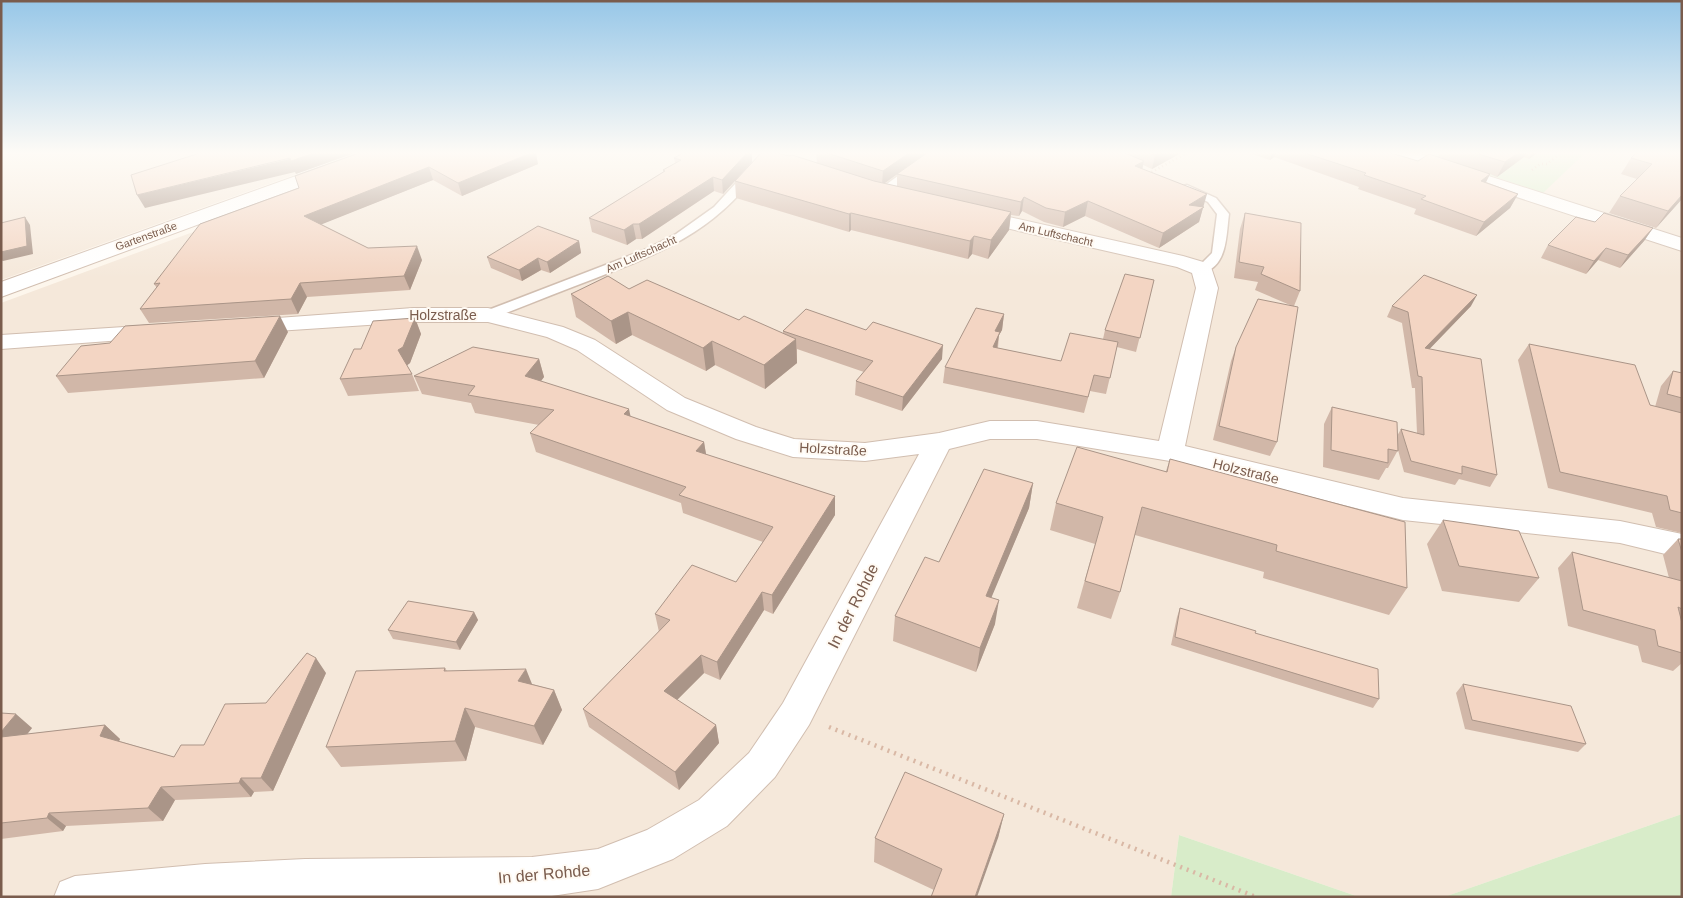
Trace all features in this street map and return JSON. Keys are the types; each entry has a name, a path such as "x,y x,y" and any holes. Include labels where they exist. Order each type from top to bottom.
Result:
{"street":[{"name":"Gartenstraße","path":"1,290 260,195"},
{"path":"889,195 909,200"},
{"path":"1528,195 1682,245"},
{"name":"Am Luftschacht","path":"956,211 1183,262 1202,269"},
{"path":"1170,452 1207,288 1202,269"},
{"name":"Holzstraße","path":"219,328 413,315 488,315 555,332 586,345 676,404 746,433 793,448 864,452 938,442 990,430 1037,430 1170,452 1403,509 1620,532 1682,546"},
{"path":"1,342 179,330"},
{"name":"In der Rohde","path":"75,897 205,885 302,888 532,878 598,869 659,845 713,813 762,765 796,714 938,442"}],"lane":[{"name":"Am Luftschacht","path":"488,315 643,256 680,237 718,209 731,195"},
{"path":"1201,195 1212,200 1223,214 1218,254 1202,269"}],"path":[{"path":"796,714 1256,897"}],"shaded area":[{"path":"1,195 238,195 1,280"},
{"path":"294,195 1682,195 1682,814 1444,897 1359,897 1179,835 1171,897 1,897 1,303"}],"green space":[{"path":"1682,814 1682,897 1444,897"},
{"path":"1179,835 1359,897 1171,897"}],"building":[{"path":"280,195 358,195 304,216 368,248 417,246 404,276 300,283 291,299 140,309 160,283 154,284 200,224"},
{"path":"626,195 685,195 639,224 633,224 624,230 589,218"},
{"path":"783,195 935,195 1011,212 991,240 974,236 970,241 849,214"},
{"path":"990,195 1206,195 1189,205 1204,207 1163,233 1088,201 1065,212 1046,208 1024,197 1021,202"},
{"path":"1423,195 1517,195 1484,222 1421,199 1426,196"},
{"path":"1621,195 1682,195 1668,211 1620,196"},
{"path":"1245,213 1301,223 1300,291 1261,274 1264,267 1239,262"},
{"path":"1604,213 1653,228 1628,255 1606,248 1594,261 1548,245 1576,217 1595,222"},
{"path":"25,217 27,246 1,252 1,223"},
{"path":"538,226 579,241 547,262 538,258 519,270 487,257"},
{"path":"1125,274 1154,280 1140,338 1105,330"},
{"path":"1424,275 1477,295 1425,348 1481,359 1497,475 1462,466 1462,474 1411,461 1401,429 1424,435 1422,377 1418,376 1408,312 1392,306"},
{"path":"608,276 629,289 647,280 739,320 744,316 796,339 764,365 712,341 703,348 628,312 611,321 571,294"},
{"path":"1258,299 1298,307 1277,442 1219,426 1236,347"},
{"path":"976,308 1004,314 995,331 1000,332 993,347 1061,361 1070,333 1118,342 1110,378 1094,375 1088,397 945,367"},
{"path":"806,309 866,330 873,322 943,345 903,397 856,381 873,361 783,331"},
{"path":"280,316 255,361 56,376 81,346 110,343 125,326"},
{"path":"415,318 403,347 398,350 412,374 340,379 354,349 361,349 373,321"},
{"path":"1529,344 1635,365 1650,405 1682,413 1682,513 1670,510 1667,496 1560,472"},
{"path":"473,347 539,359 525,376 629,409 624,414 704,442 696,451 835,496 772,595 762,592 717,662 701,655 664,691 716,725 675,772 583,709 670,620 655,614 692,565 736,582 773,527 679,495 686,487 530,433 554,410 468,395 475,386 414,376"},
{"path":"1673,371 1682,373 1682,398 1667,394"},
{"path":"1332,407 1397,422 1398,451 1388,449 1388,463 1331,450"},
{"path":"1077,447 1167,472 1170,459 1405,522 1407,588 1276,551 1277,545 1142,507 1120,592 1085,581 1103,517 1056,503"},
{"path":"984,469 1033,483 986,596 999,600 980,648 895,616 925,557 939,562"},
{"path":"1443,520 1519,531 1539,578 1459,566"},
{"path":"1678,539 1682,539 1682,552"},
{"path":"1572,552 1682,581 1682,609 1678,607 1682,623 1682,653 1658,646 1655,630 1583,610"},
{"path":"408,601 474,612 456,642 388,630"},
{"path":"1180,608 1256,631 1255,633 1378,669 1379,699 1175,637"},
{"path":"307,653 316,658 261,778 241,778 239,783 161,787 148,808 49,813 47,818 1,823 1,737 105,725 100,736 174,757 181,745 204,745 225,704 266,703"},
{"path":"445,668 444,671 526,669 518,681 554,690 534,726 465,708 455,741 326,747 356,671"},
{"path":"1463,684 1571,706 1586,744 1472,720"},
{"path":"1,713 16,714 1,732"},
{"path":"905,772 1004,814 975,897 931,897 942,869 875,838"}]}
